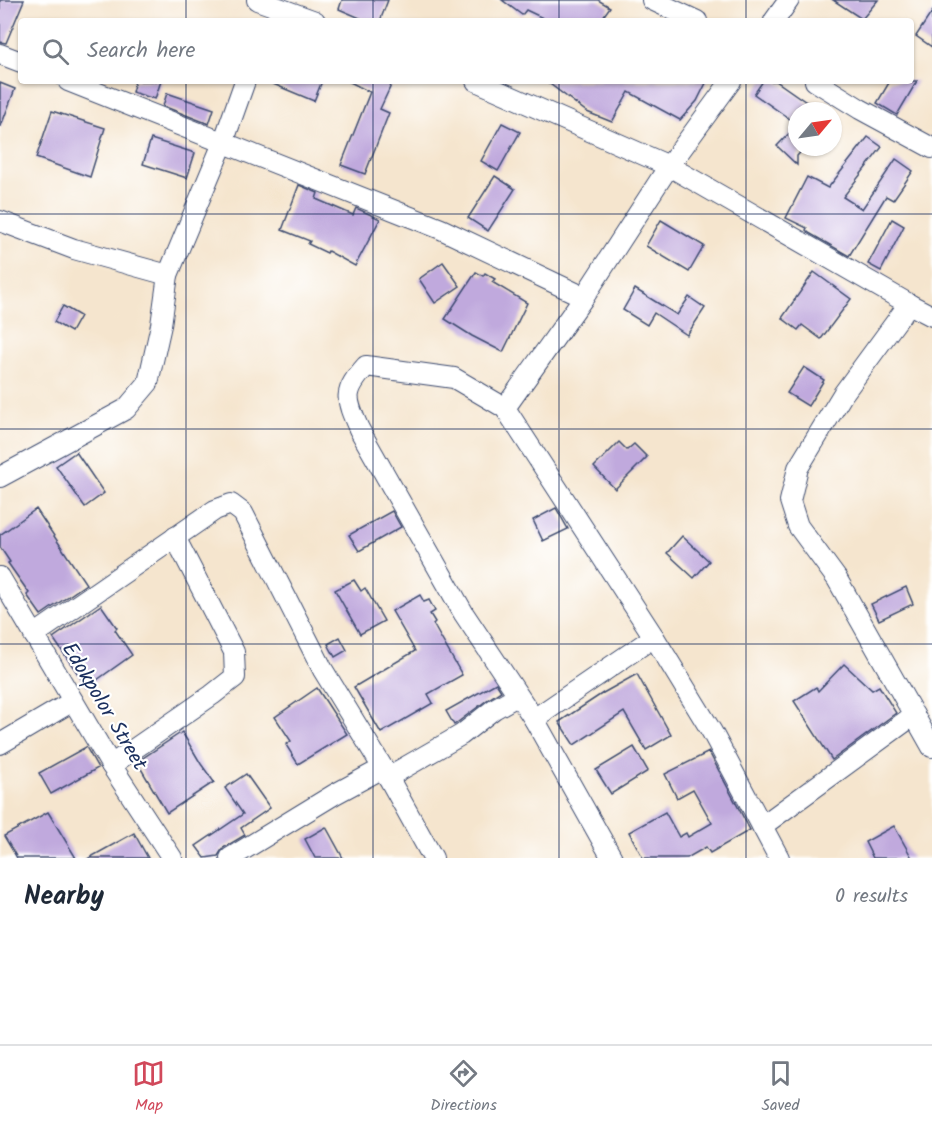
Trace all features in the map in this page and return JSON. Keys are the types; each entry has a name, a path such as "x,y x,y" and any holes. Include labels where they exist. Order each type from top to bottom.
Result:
{"street":[{"path":"652,0 691,18"},
{"path":"776,18 789,0"},
{"path":"267,7 305,18"},
{"path":"0,54 18,61"},
{"path":"76,84 441,229 584,297"},
{"path":"0,477 126,409 148,383 161,325 168,275 223,143 244,84"},
{"path":"484,84 669,166 932,316"},
{"path":"505,408 584,297 669,166 729,84"},
{"path":"820,84 860,109 932,148"},
{"path":"0,221 74,249 168,275"},
{"path":"909,304 843,394 798,468 790,501 798,526 837,579 932,747"},
{"path":"612,858 534,719 464,614 359,429 349,406 350,384 366,366 454,378 505,408 654,637 712,732 779,858"},
{"path":"34,635 215,510 231,504 243,513 323,670 433,858"},
{"path":"111,765 235,677 234,652 175,537"},
{"name":"Edokpolor Street","path":"0,577 111,765 172,858"},
{"path":"534,719 654,637"},
{"path":"230,858 335,794 385,773 461,735 517,696"},
{"path":"0,744 73,701"},
{"path":"762,826 914,715"}],"building":[{"path":"0,0 24,0 6,43 0,42"},
{"path":"342,0 388,0 381,18 360,18 339,9"},
{"path":"502,0 598,0 610,7 602,18 543,18 526,10 522,15"},
{"path":"833,0 878,0 860,18"},
{"path":"932,12 932,47 916,36"},
{"path":"914,81 917,81 897,115 877,103 888,84 914,84"},
{"path":"0,83 15,89 1,126 0,126"},
{"path":"134,84 160,84 155,99 132,92"},
{"path":"273,84 321,84 314,101"},
{"path":"354,84 392,84 380,109 389,113 365,174 341,165 370,92"},
{"path":"550,84 706,84 697,101 680,120 629,92 612,122 587,112"},
{"path":"761,84 780,84 806,102 788,102 788,118 754,94"},
{"path":"167,93 214,109 209,124 163,106"},
{"path":"52,111 105,128 90,177 36,158"},
{"path":"502,123 520,132 498,171 481,161"},
{"path":"788,134 788,156 797,156 797,165 777,146"},
{"path":"868,137 882,147 843,197 862,209 896,159 913,171 893,200 886,196 849,256 809,233 807,228 786,218 807,177 828,188"},
{"path":"151,139 195,153 187,178 143,164"},
{"path":"495,176 515,189 488,231 468,218"},
{"path":"299,185 318,193 316,199 353,215 356,208 380,219 355,266 328,251 327,253 308,244 310,241 282,230"},
{"path":"892,219 904,226 881,271 868,264"},
{"path":"661,220 704,246 689,272 646,246"},
{"path":"443,262 460,286 435,303 419,279"},
{"path":"476,272 483,276 485,273 495,279 492,282 527,303 503,352 445,319"},
{"path":"814,272 851,299 821,339 802,325 798,330 782,318"},
{"path":"635,289 677,315 689,297 705,308 687,335 654,313 647,325 623,310"},
{"path":"63,306 80,316 71,332 54,322"},
{"path":"804,367 824,380 808,406 787,393"},
{"path":"619,442 627,450 634,444 647,457 615,489 594,467"},
{"path":"76,452 104,493 85,507 56,466"},
{"path":"556,508 568,529 543,541 533,520"},
{"path":"36,509 86,584 41,615 0,547 0,535"},
{"path":"392,511 401,527 359,551 349,535"},
{"path":"682,536 709,561 694,578 667,553"},
{"path":"354,580 361,591 365,588 384,621 360,634 335,590"},
{"path":"906,587 913,604 879,620 871,604"},
{"path":"420,595 424,602 429,600 435,611 430,614 435,622 433,624 462,675 428,694 433,703 381,733 354,687 415,651 392,611"},
{"path":"101,605 132,655 87,687 53,638"},
{"path":"340,637 347,650 335,657 328,644"},
{"path":"844,664 872,690 879,686 896,713 832,760 794,701 816,687 818,691"},
{"path":"637,674 671,735 646,750 624,712 574,745 559,722"},
{"path":"496,683 501,691 454,725 446,711"},
{"path":"317,688 347,734 298,764 286,745 291,741 275,717"},
{"path":"182,732 214,782 167,813 137,762"},
{"path":"86,747 98,768 51,794 39,773"},
{"path":"634,747 648,771 611,794 596,770"},
{"path":"709,752 750,830 710,853 706,847 687,858 643,858 629,832 665,812 679,837 686,833 688,837 712,823 693,789 677,798 665,774"},
{"path":"246,774 270,808 241,828 245,835 223,848 218,856 205,858 196,846 243,814 225,788"},
{"path":"48,812 76,858 17,858 4,836"},
{"path":"894,826 912,858 873,858 865,842"},
{"path":"326,827 343,858 315,858 305,839"},
{"path":"134,833 148,858 89,858"}]}
